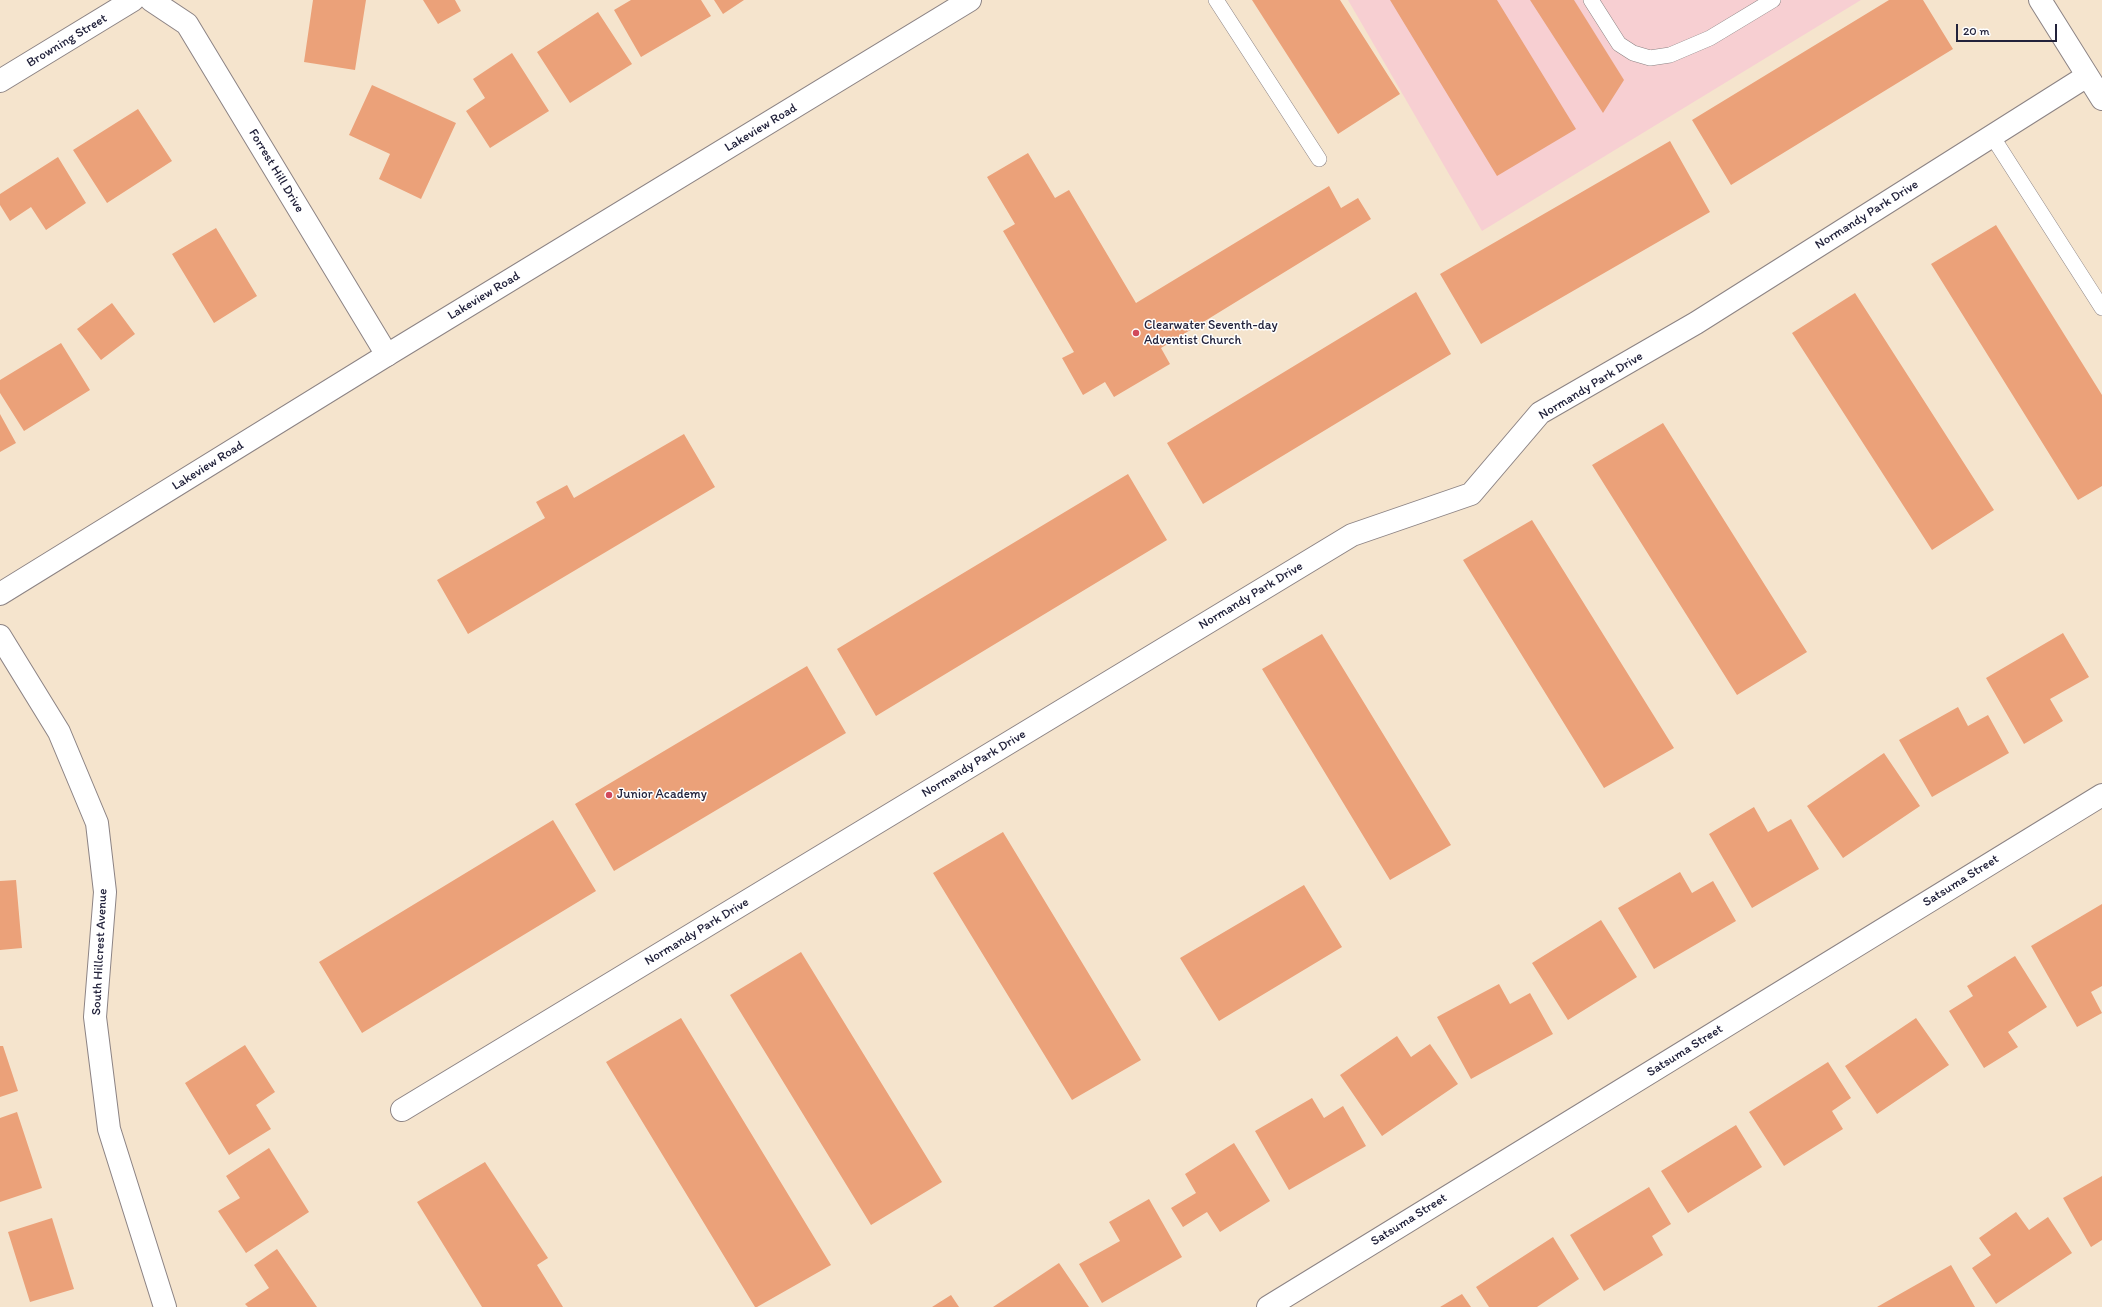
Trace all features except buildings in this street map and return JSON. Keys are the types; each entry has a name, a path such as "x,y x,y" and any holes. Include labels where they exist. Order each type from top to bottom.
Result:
{"street":[{"name":"Browning Street","path":"0,82 133,0"},
{"name":"Forrest Hill Drive","path":"151,0 187,24 387,355"},
{"name":"Lakeview Road","path":"0,594 387,355 970,0"},
{"path":"2040,0 2102,99"},
{"name":"Normandy Park Drive","path":"402,1110 1352,535 1471,494 1540,414 1696,323 2087,76"},
{"name":"South Hillcrest Avenue","path":"0,636 59,732 97,823 105,892 95,1017 109,1129 164,1307"},
{"name":"Satsuma Street","path":"1268,1307 2102,795"}],"lane":[{"path":"1216,0 1319,159"},
{"path":"1591,0 1619,44 1633,52 1650,58 1670,55 1710,38 1772,0"},
{"path":"1992,136 2102,308"}],"shaded area":[{"path":"1348,0 1861,0 1482,231"}],"place":[{"name":"Clearwater Seventh-day Adventist Church","path":"1136,333"},
{"name":"Junior Academy","path":"609,795"}]}
